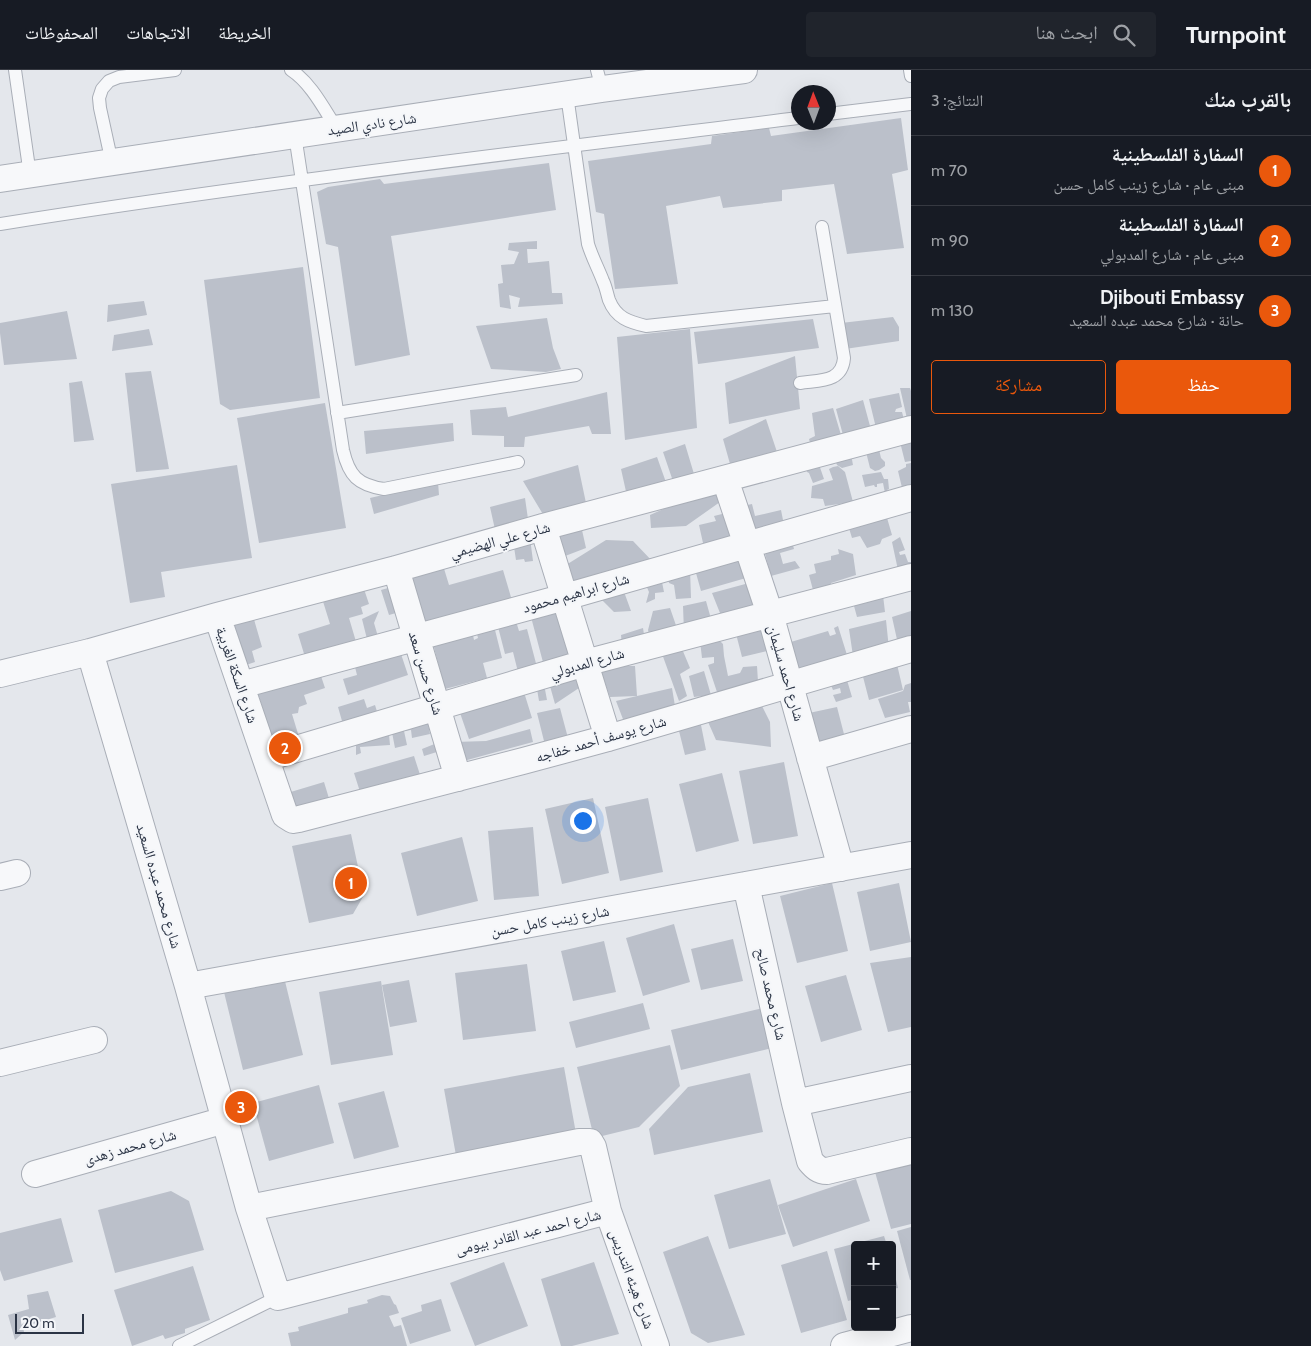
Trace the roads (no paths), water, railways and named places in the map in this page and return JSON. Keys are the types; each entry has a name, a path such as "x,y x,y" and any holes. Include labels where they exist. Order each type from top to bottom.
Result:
{"street":[{"name":"شارع نادي الصيد","path":"1,175 30,175 567,95 599,80 744,70"},
{"name":"شارع علي الهضيمي","path":"0,674 90,652 911,429"},
{"name":"شارع احمد سليمان","path":"725,479 770,614 841,868"},
{"name":"شارع ابراهيم محمود","path":"241,686 565,597 911,498"},
{"path":"543,528 608,738"},
{"name":"شارع حسن سعد","path":"396,568 415,638 458,778"},
{"name":"شارع المدبولي","path":"266,758 585,663 911,577"},
{"name":"شارع السكة الغربية","path":"217,616 285,815 289,818"},
{"name":"شارع يوسف أحمد خفاجه","path":"289,818 293,820 299,819 608,738 911,649"},
{"name":"شارع محمد عبده السعيد","path":"90,652 188,986 225,1120"},
{"path":"810,758 911,729"},
{"name":"شارع زينب كامل حسن","path":"188,986 911,855"},
{"name":"شارع محمد صالح","path":"746,885 795,1104 810,1161 814,1167 827,1172 911,1151"},
{"path":"0,1063 94,1040"},
{"path":"795,1104 911,1078"},
{"path":"225,1120 249,1208 278,1297"},
{"name":"شارع محمد زهدى","path":"35,1174 225,1120"},
{"name":"شارع احمد عبد القادر بيومى","path":"249,1208 585,1142 590,1142 593,1147 608,1212 278,1297"},
{"name":"شارع هيئه التدريس","path":"608,1212 656,1346"},
{"path":"844,1346 911,1328"}],"lane":[{"path":"15,70 30,175"},
{"path":"112,162 100,108 99,98 102,89 109,81 119,77 175,70"},
{"path":"290,70 298,75 310,89 337,129"},
{"path":"910,70 911,76"},
{"path":"567,95 588,244 610,301 618,314 631,323 646,326 835,306"},
{"path":"836,113 911,104"},
{"path":"0,224 302,179 791,119"},
{"path":"295,135 346,465 356,478 369,486 384,489 518,462"},
{"path":"800,383 833,378 840,373 843,366 844,358 822,228"},
{"path":"337,413 576,375"},
{"path":"179,1346 278,1297"}],"place":[{"name":"السفارة الفلسطينة","path":"285,748"},
{"name":"السفارة الفلسطينية","path":"351,883"},
{"name":"Djibouti Embassy","path":"241,1107"}]}
